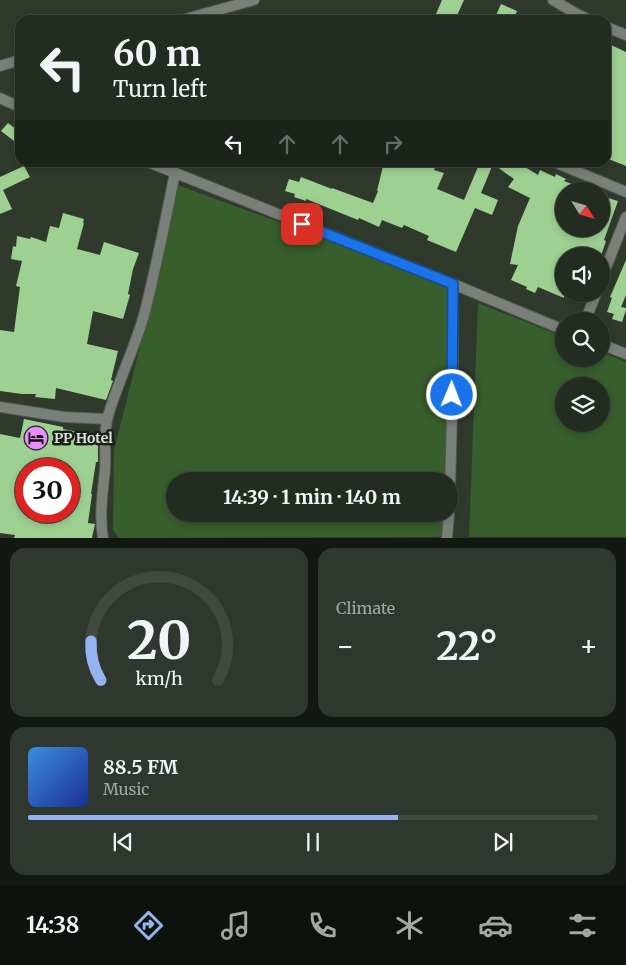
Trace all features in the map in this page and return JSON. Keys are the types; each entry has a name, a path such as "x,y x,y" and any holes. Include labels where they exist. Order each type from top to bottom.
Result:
{"street":[{"path":"201,15 254,0"},
{"path":"553,0 579,15"},
{"path":"611,30 626,35"},
{"path":"0,66 15,62"},
{"path":"0,98 15,105"},
{"path":"159,167 555,326"},
{"path":"566,167 626,192"},
{"path":"103,538 102,516 107,419 144,313 175,174"},
{"path":"610,258 626,218"},
{"path":"450,472 453,284"},
{"path":"610,348 626,354"},
{"path":"0,407 64,417 107,419"},
{"path":"447,538 448,522"}],"green space":[{"path":"175,184 459,288 447,472 166,472 166,522 443,522 442,537 119,538 113,530 114,450 141,343"},
{"path":"478,303 555,333 555,367 610,367 610,356 626,362 626,537 469,537"}],"building":[{"path":"442,0 464,0 457,15 436,14"},
{"path":"501,4 517,11 515,15 496,15"},
{"path":"611,45 626,52 626,166 611,160"},
{"path":"8,123 15,128 14,141 1,131"},
{"path":"25,167 30,177 3,190 12,209 0,214 0,177"},
{"path":"383,167 435,167 434,170 444,173 437,189 464,200 478,167 492,167 481,193 498,200 492,215 475,208 456,252 427,240 429,236 404,225 402,228 382,220 379,227 306,199 306,201 294,197 295,194 285,191 289,179 299,182 301,177 373,203 378,191"},
{"path":"497,167 525,167 538,175 540,170 555,177 556,174 566,179 564,181 567,182 555,182 555,238 605,238 606,241 604,247 555,247 555,294 538,287 535,293 511,280 518,265 510,264 518,226 530,198 508,187 514,179"},
{"path":"610,199 618,201 610,223"},
{"path":"63,213 84,219 77,249 100,255 104,242 139,253 133,269 128,294 130,295 123,319 93,311 87,344 118,351 111,380 113,381 106,400 56,388 55,399 35,397 36,394 0,391 0,330 14,332 20,287 16,286 22,261 11,259 13,246 16,247 17,236 30,239 31,237 46,242 50,226 59,228"},
{"path":"626,260 626,295 621,307 626,308 626,310 622,322 612,319 614,314 607,312 612,298 610,297"},
{"path":"24,419 98,436 98,462 96,462 88,523 95,524 92,538 14,538 15,535 0,533 0,434 20,438"}],"place":[{"name":"PP Hotel","path":"36,438"}],"route":[{"path":"302,224 453,284 452,395"}]}
